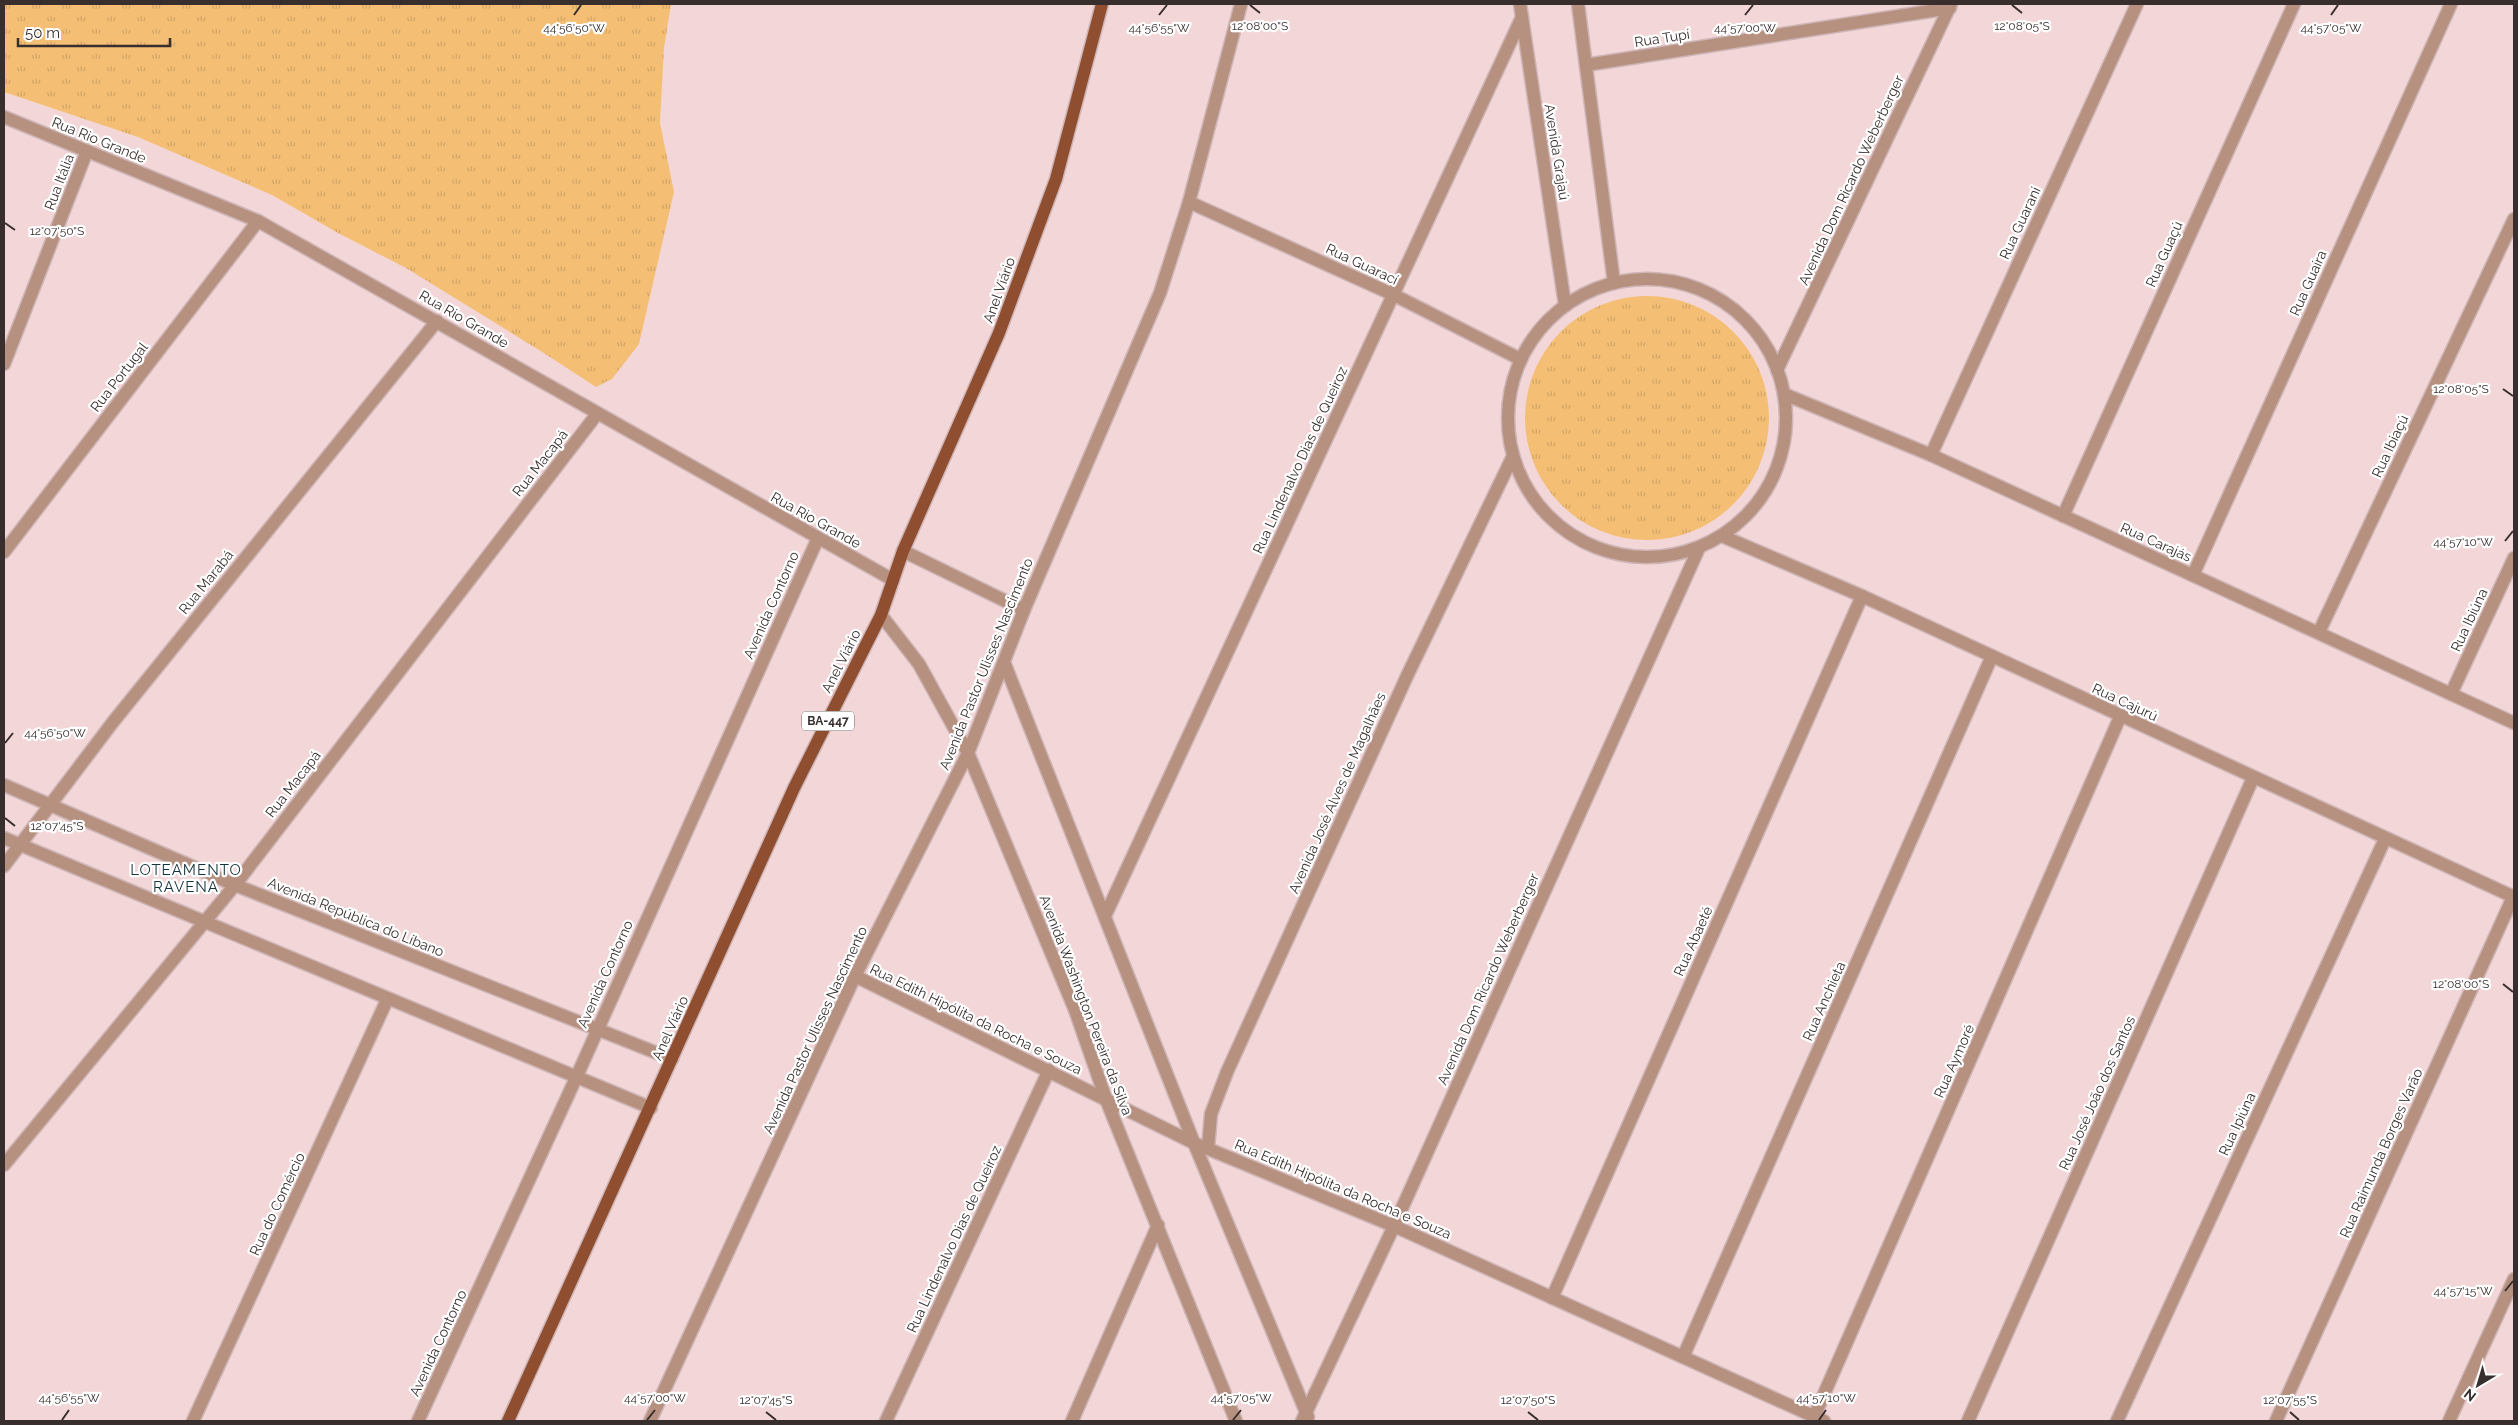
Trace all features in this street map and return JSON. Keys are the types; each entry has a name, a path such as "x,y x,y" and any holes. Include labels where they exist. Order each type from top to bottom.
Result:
{"main road":[{"name":"Anel Viário","path":"508,1421 794,788 881,614 904,551 999,333 1052,188 1102,4"}],"street":[{"name":"Avenida Pastor Ulisses Nascimento","path":"650,1421 855,976 968,753 1024,610 1160,293 1190,202 1241,4"},
{"name":"Avenida Grajaú","path":"1520,4 1565,305"},
{"path":"1578,4 1614,283"},
{"name":"Rua Guarani","path":"1931,455 2137,4"},
{"name":"Rua Guaçú","path":"2062,516 2294,4"},
{"name":"Rua Guaíra","path":"2193,576 2451,4"},
{"name":"Rua Tupí","path":"1586,65 1950,6"},
{"name":"Avenida Dom Ricardo Weberberger","path":"1777,370 1950,6"},
{"name":"Rua Lindenalvo Dias de Queiroz","path":"1105,916 1522,17"},
{"name":"Rua Rio Grande","path":"4,117 258,221 893,580"},
{"name":"Rua Itália","path":"4,364 9,336 87,151"},
{"name":"Rua Guarací","path":"1190,202 1394,295 1520,359"},
{"name":"Rua Ibiaçú","path":"2319,632 2514,219"},
{"name":"Rua Portugal","path":"4,552 258,221"},
{"path":"1664,280 1712,296 1751,327 1777,370 1784,394 1787,420 1784,442 1773,479 1751,511 1722,536 1698,548 1661,557 1632,556 1622,555 1585,543 1553,521 1528,492 1512,456 1508,415 1510,390 1520,359 1539,329 1565,305 1588,291 1614,283 1664,280"},
{"name":"Rua Marabá","path":"4,866 49,804 437,321"},
{"name":"Rua Carajás","path":"1784,394 1931,455 2514,723"},
{"name":"Rua Macapá","path":"4,1165 235,885 597,414"},
{"name":"Avenida José Alves de Magalhães","path":"1208,1148 1211,1114 1227,1072 1407,676 1512,456"},
{"name":"Rua Cajurú","path":"1722,536 1862,596 2120,717 2514,897"},
{"name":"Avenida Contorno","path":"418,1421 576,1078 818,538"},
{"name":"Avenida Dom Ricardo Weberberger","path":"1306,1418 1698,548"},
{"path":"904,551 1024,610"},
{"name":"Rua Ibiúna","path":"2451,694 2514,558"},
{"name":"Rua Abaeté","path":"1552,1298 1862,596"},
{"name":"Avenida Washington Pereira da Silva","path":"881,614 919,664 968,753 1075,1010 1107,1102 1236,1421"},
{"name":"Rua Anchieta","path":"1683,1357 1992,656"},
{"path":"1004,662 1194,1143 1306,1418"},
{"name":"Rua Aymoré","path":"1819,1419 2120,717"},
{"name":"Rua José João dos Santos","path":"1968,1421 2253,778"},
{"name":"Avenida República do Líbano","path":"4,785 235,885 672,1059"},
{"path":"4,838 202,923 651,1108"},
{"name":"Rua Ipiúna","path":"2117,1421 2385,839"},
{"name":"Rua Raimunda Borges Varão","path":"2276,1421 2514,897"},
{"name":"Rua Edith Hipólita da Rocha e Souza","path":"855,976 1050,1070 1107,1102 1194,1143 1394,1226 1819,1419"},
{"name":"Rua do Comércio","path":"193,1421 387,1000"},
{"name":"Rua Lindenalvo Dias de Queiroz","path":"886,1421 1050,1070"},
{"path":"1072,1421 1158,1225"},
{"path":"2449,1421 2514,1279"}],"green space":[{"path":"4,4 671,4 664,48 660,123 674,192 639,344 612,379 596,387 406,268 338,233 272,195 138,137 4,92"},
{"path":"1647,296 1671,298 1694,305 1715,317 1733,332 1748,350 1760,371 1767,394 1769,418 1767,442 1760,465 1748,486 1733,504 1715,519 1694,531 1671,538 1647,540 1623,538 1600,531 1579,519 1561,504 1546,486 1534,465 1527,442 1525,418 1527,394 1534,371 1546,350 1561,332 1579,317 1600,305 1623,298"}],"district":[{"name":"LOTEAMENTO RAVENA","path":"186,878"}]}
